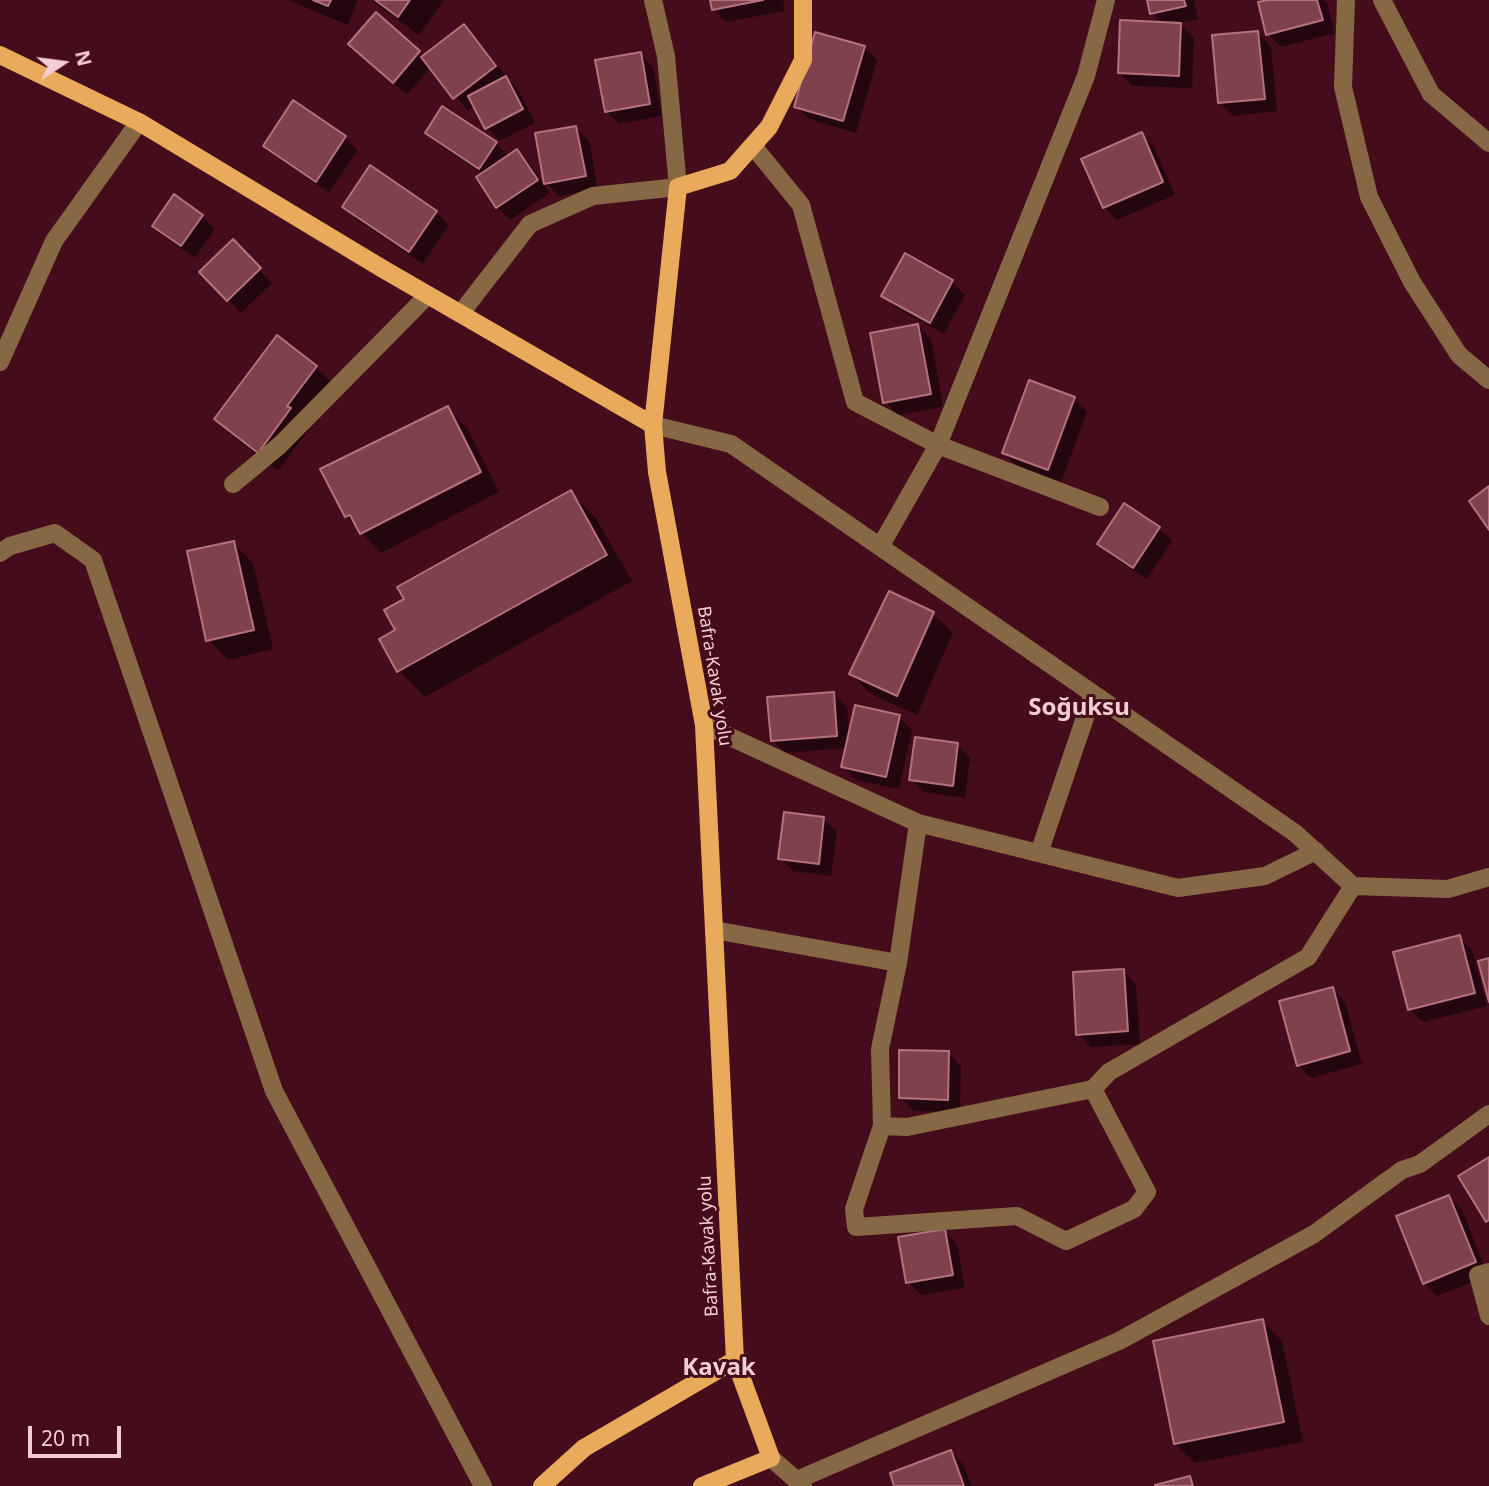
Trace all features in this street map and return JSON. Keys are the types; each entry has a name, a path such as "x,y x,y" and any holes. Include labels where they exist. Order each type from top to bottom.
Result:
{"main road":[{"path":"678,187 730,171 769,127 803,60 803,0"},
{"path":"0,55 139,122 428,295 653,425"},
{"name":"Bafra-Kavak yolu","path":"678,187 653,425 657,472 704,725 736,1360 771,1458"},
{"path":"542,1486 584,1448 736,1360"},
{"path":"702,1486 771,1458"}],"street":[{"path":"461,313 530,224 593,196 678,187 666,56 653,0"},
{"path":"880,547 938,446 1086,76 1106,0"},
{"path":"1346,0 1343,86 1369,197 1412,282 1459,355 1489,380"},
{"path":"1382,0 1431,94 1489,143"},
{"path":"0,362 54,241 139,122"},
{"path":"753,146 801,205 855,402 938,446 1100,507"},
{"path":"233,484 280,446 428,295"},
{"path":"653,425 731,444 1295,833 1353,886 1448,888 1489,877"},
{"path":"0,553 10,546 55,533 93,560 274,1091 483,1486"},
{"path":"1039,853 1093,694"},
{"path":"704,725 918,823 1178,888 1265,876 1316,851"},
{"path":"918,823 898,963 880,1049 882,1126 854,1209 856,1227 1017,1216 1066,1241 1134,1209 1147,1192 1093,1089"},
{"path":"882,1126 906,1127 1093,1089 1109,1072 1308,957 1353,886"},
{"path":"714,930 898,963"},
{"path":"771,1458 800,1483 1119,1341 1314,1234 1402,1170 1420,1164 1489,1114"},
{"path":"1489,1272 1478,1275 1489,1316"}],"building":[{"path":"313,0 331,0 328,6"},
{"path":"375,0 410,0 398,17"},
{"path":"710,0 763,0 712,10"},
{"path":"1147,0 1184,0 1186,6 1150,14"},
{"path":"1317,0 1323,20 1266,35 1258,2"},
{"path":"376,12 420,51 393,83 348,44"},
{"path":"1120,20 1181,23 1179,76 1118,73"},
{"path":"464,24 496,66 453,99 421,57"},
{"path":"1258,31 1265,99 1218,103 1212,35"},
{"path":"815,32 865,46 843,121 794,107"},
{"path":"641,52 650,104 605,112 595,60"},
{"path":"506,76 523,109 485,129 468,96"},
{"path":"293,100 346,136 316,182 263,146"},
{"path":"442,106 497,142 479,169 425,133"},
{"path":"576,126 586,176 544,184 535,133"},
{"path":"1142,132 1163,182 1103,208 1081,159"},
{"path":"517,149 538,180 496,208 476,177"},
{"path":"370,165 437,211 409,252 342,207"},
{"path":"174,194 203,215 181,246 152,226"},
{"path":"233,239 261,268 227,301 199,272"},
{"path":"905,253 953,280 930,323 881,296"},
{"path":"918,324 931,394 883,403 870,333"},
{"path":"277,335 317,366 287,406 291,408 258,453 214,419"},
{"path":"1029,380 1075,397 1048,470 1002,453"},
{"path":"448,406 481,472 360,534 350,515 345,517 320,469"},
{"path":"1489,486 1489,530 1469,501"},
{"path":"571,490 607,555 397,672 379,639 395,630 384,610 404,599 397,587"},
{"path":"1124,503 1160,527 1133,568 1097,544"},
{"path":"234,541 254,630 206,641 187,551"},
{"path":"889,591 934,612 897,696 849,674"},
{"path":"834,692 837,736 771,741 767,697"},
{"path":"855,705 900,715 886,777 841,767"},
{"path":"915,737 958,743 953,786 909,780"},
{"path":"784,812 824,817 819,864 778,859"},
{"path":"1460,935 1475,993 1408,1010 1393,952"},
{"path":"1489,958 1489,1002 1478,961"},
{"path":"1124,969 1128,1031 1076,1035 1073,972"},
{"path":"1333,987 1350,1051 1297,1066 1279,1001"},
{"path":"899,1050 949,1051 948,1100 899,1098"},
{"path":"1489,1157 1489,1220 1486,1222 1458,1176"},
{"path":"1449,1195 1476,1262 1423,1284 1396,1216"},
{"path":"945,1229 953,1275 906,1283 898,1237"},
{"path":"1263,1319 1284,1422 1174,1444 1153,1341"},
{"path":"951,1450 964,1486 894,1486 890,1473"},
{"path":"1190,1476 1193,1486 1155,1486 1155,1485"}],"district":[{"name":"Soğuksu","path":"1079,708"},
{"name":"Kavak","path":"719,1368"}]}
